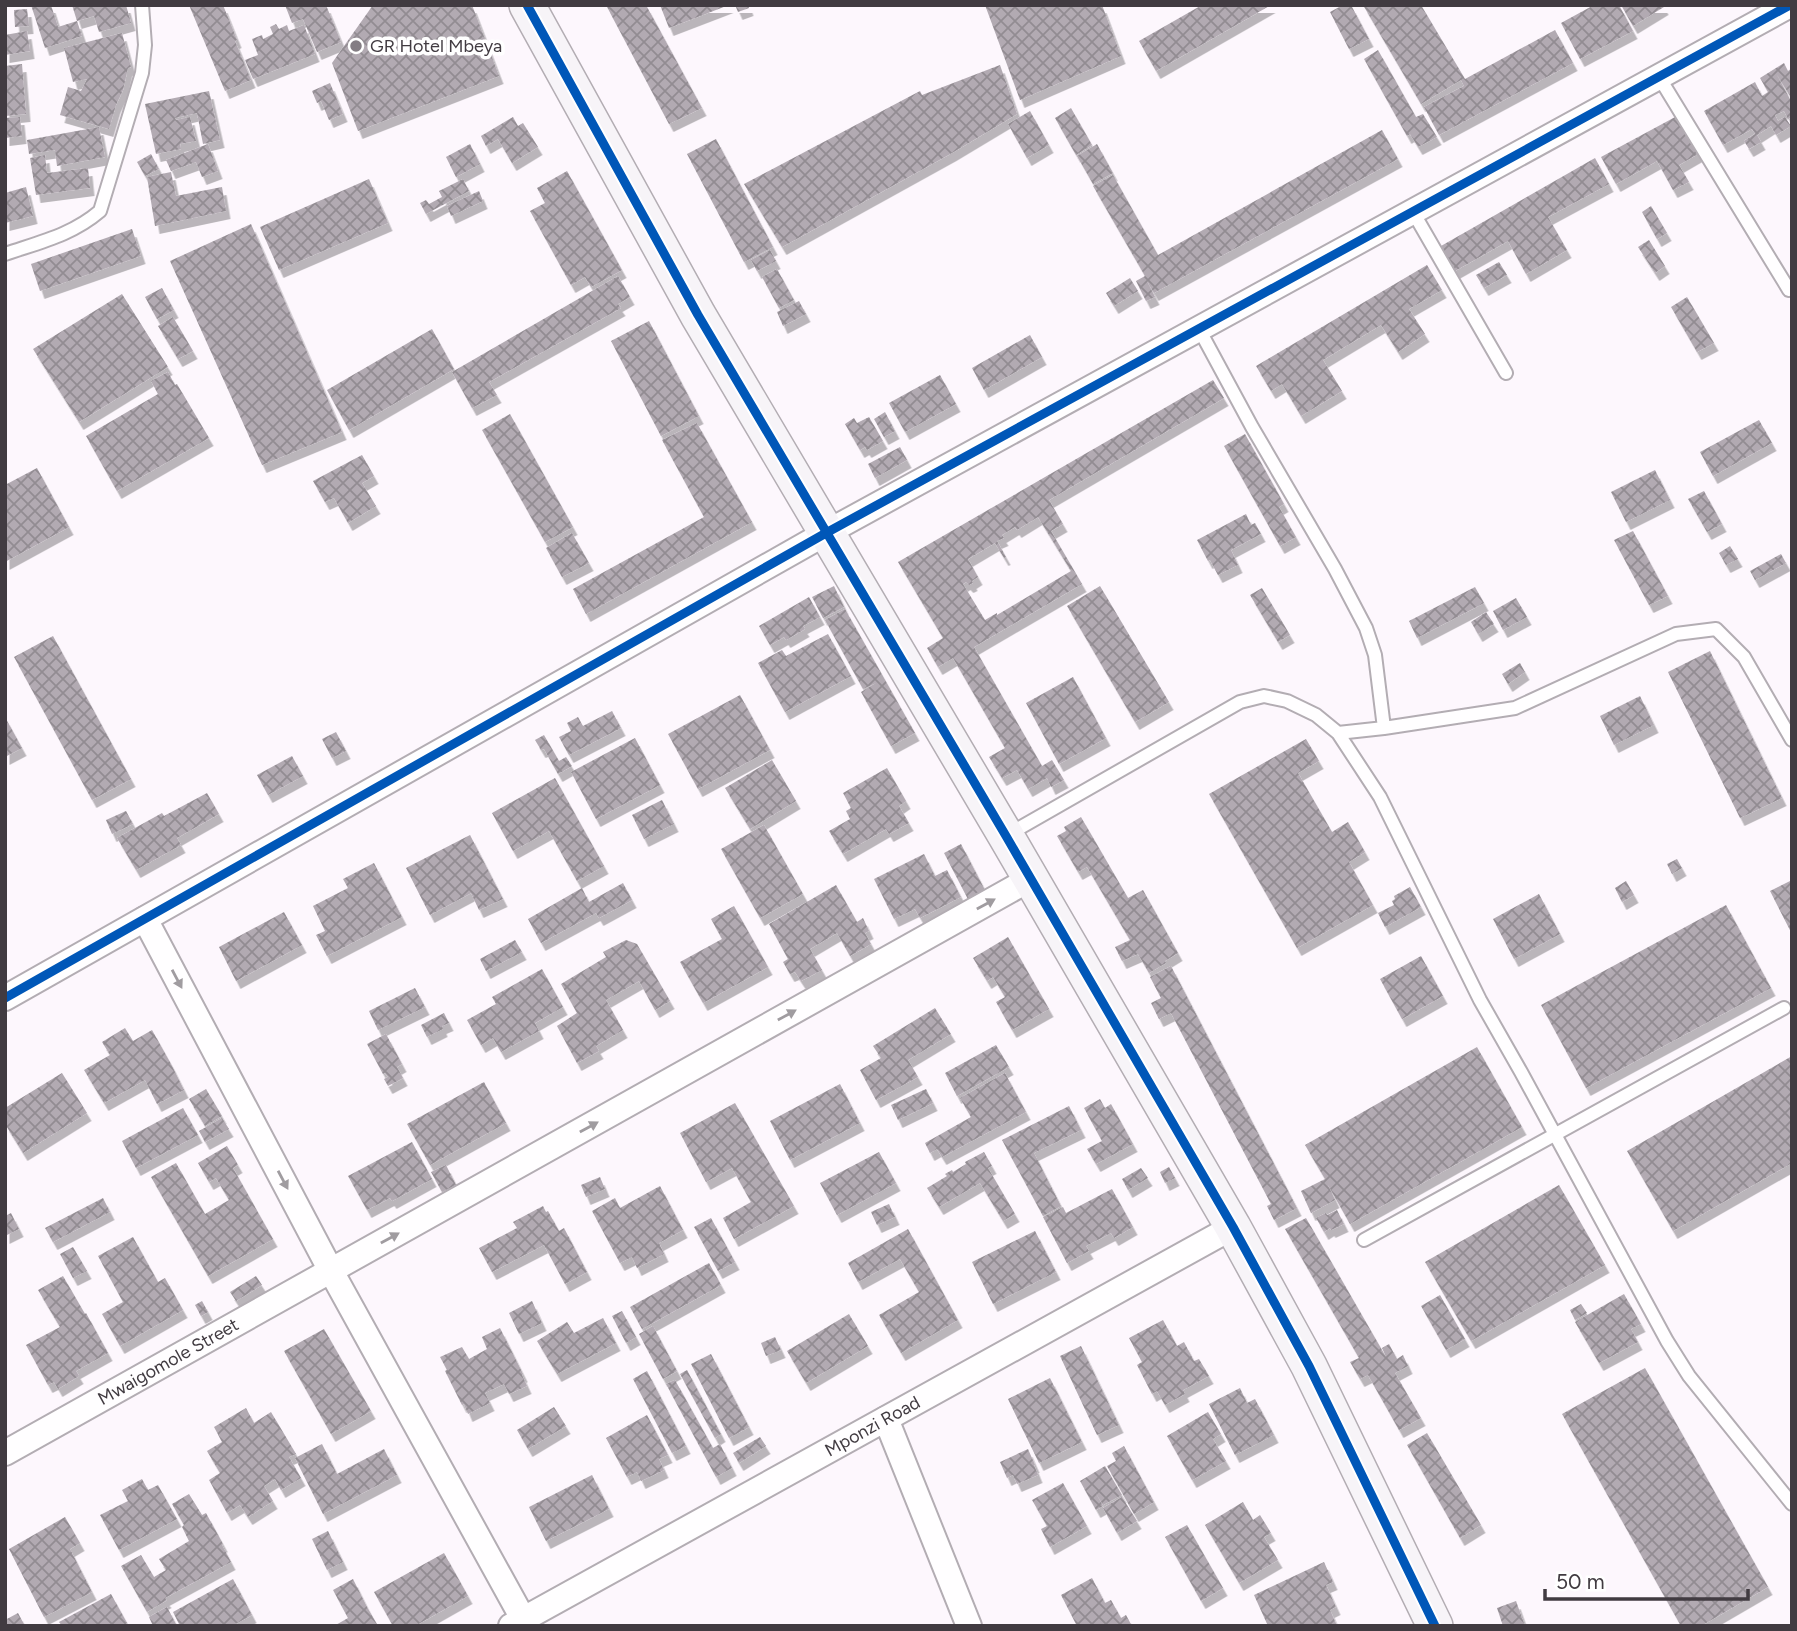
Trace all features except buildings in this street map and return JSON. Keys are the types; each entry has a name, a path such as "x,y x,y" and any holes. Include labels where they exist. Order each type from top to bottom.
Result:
{"street":[{"path":"527,5 698,315 1233,1227 1309,1366 1436,1626"},
{"path":"5,998 826,533 1790,5"},
{"name":"Mwaigomole Street","path":"5,1453 1030,879"},
{"path":"145,919 520,1623"},
{"name":"Mponzi Road","path":"520,1623 1233,1227"},
{"path":"886,1419 969,1626"}],"lane":[{"path":"5,254 59,236 85,224 100,211 142,73 145,45 142,5"},
{"path":"1659,77 1789,290"},
{"path":"1413,212 1506,373"},
{"path":"1199,329 1366,628 1375,655 1384,728"},
{"path":"1338,733 1515,708 1676,634 1716,629 1744,657 1792,740"},
{"path":"1006,836 1240,702 1264,696 1287,701 1316,715 1338,733 1380,797 1480,1000 1667,1342 1689,1376 1792,1504"},
{"path":"1364,1240 1784,1008"}],"cycle path":[{"path":"527,5 698,315 1233,1227 1309,1366 1435,1626"},
{"path":"5,998 826,533 1790,5"}],"place":[{"name":"GR Hotel Mbeya","path":"356,46"}]}
